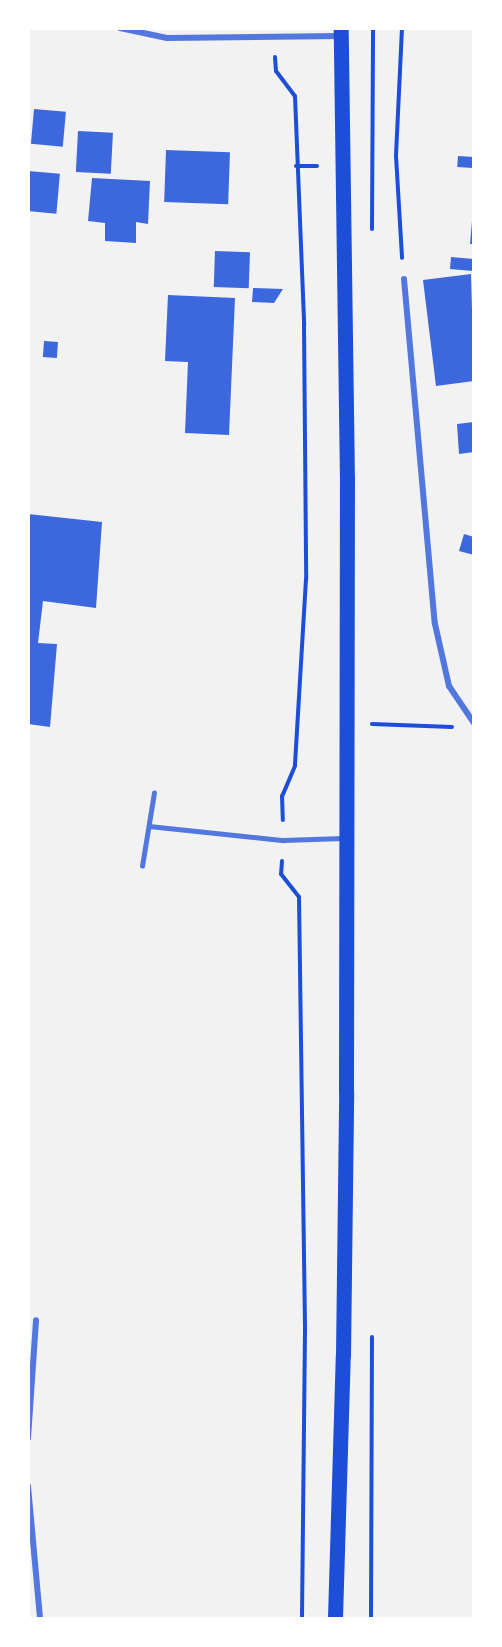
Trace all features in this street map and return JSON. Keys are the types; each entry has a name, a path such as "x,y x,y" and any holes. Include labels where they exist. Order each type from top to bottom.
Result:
{"main road":[{"path":"335,1618 344,1355 346,838 341,32"}],"street":[{"path":"120,28 167,38 341,32"},
{"path":"404,279 435,624 449,686 474,723"},
{"path":"28,1438 36,1320"},
{"path":"28,1486 40,1618"}],"lane":[{"path":"142,866 154,793"},
{"path":"149,826 283,840 346,838"}],"path":[{"path":"402,28 396,156 404,279"},
{"path":"372,724 462,728"}],"building":[{"path":"34,109 66,112 63,147 31,144"},
{"path":"78,131 113,133 111,174 76,172"},
{"path":"166,150 230,152 228,204 164,202"},
{"path":"458,156 474,157 473,168 457,167"},
{"path":"28,171 60,174 56,214 28,211"},
{"path":"92,178 150,181 148,224 136,222 136,243 105,241 105,223 88,221"},
{"path":"472,221 474,221 474,244 470,244"},
{"path":"215,251 250,252 249,288 214,287"},
{"path":"451,257 474,259 473,271 450,269"},
{"path":"471,274 474,381 436,386 423,280"},
{"path":"253,288 283,289 274,303 252,302"},
{"path":"168,295 235,298 229,435 185,433 188,362 165,361"},
{"path":"44,341 58,342 57,358 43,357"},
{"path":"474,422 474,452 459,454 457,424"},
{"path":"28,514 102,522 96,608 43,601 38,643 57,644 50,727 28,724"},
{"path":"464,534 474,537 474,555 459,551"}]}
